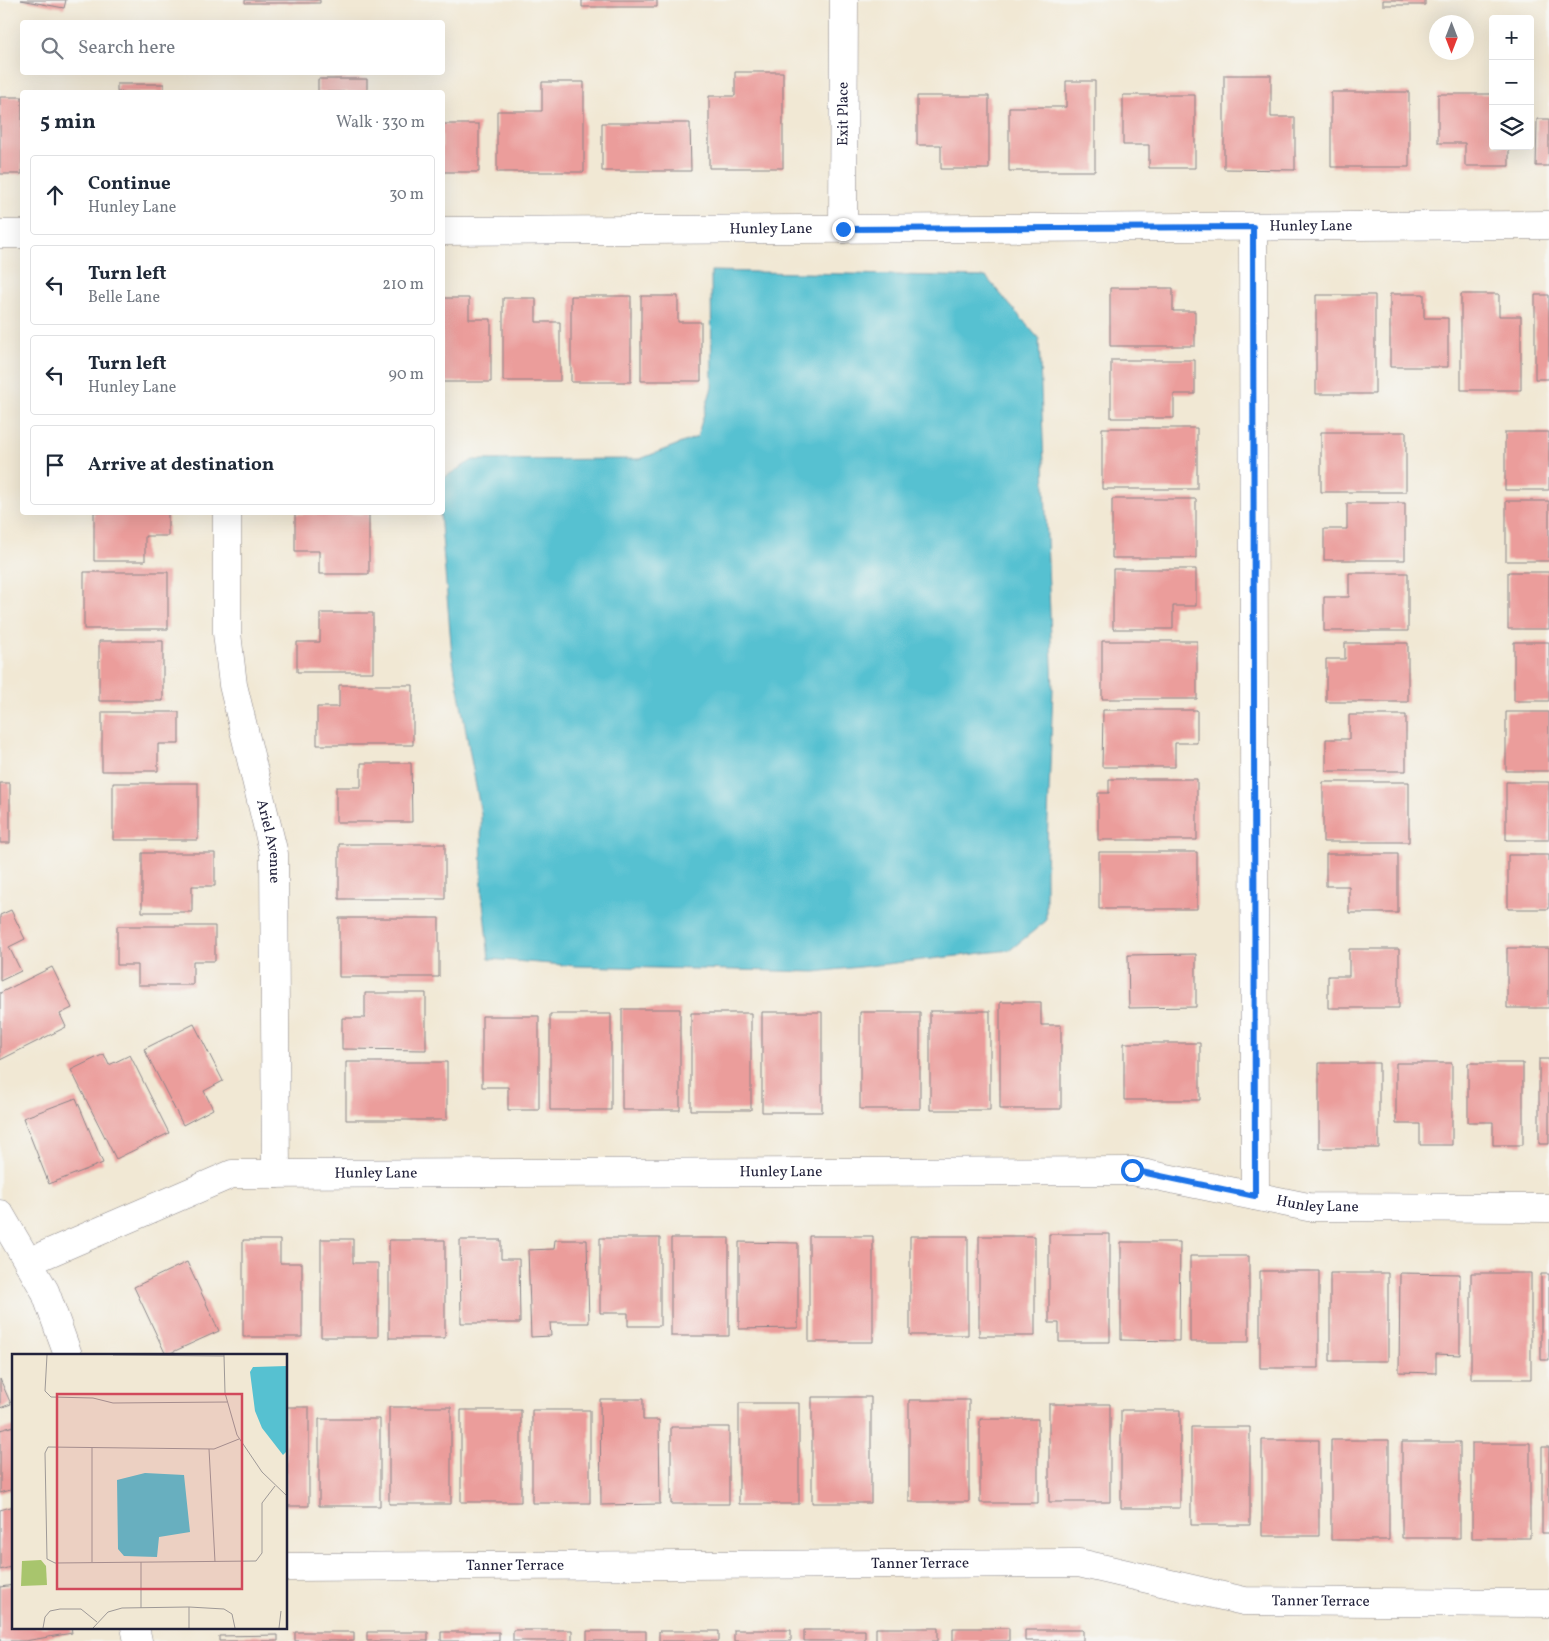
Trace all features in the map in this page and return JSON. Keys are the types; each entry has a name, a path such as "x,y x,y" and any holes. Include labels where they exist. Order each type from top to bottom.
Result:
{"street":[{"name":"Exit Place","path":"843,229 844,0"},
{"name":"Hunley Lane","path":"445,231 1549,225"},
{"path":"1253,227 1255,1196"},
{"path":"0,234 20,234"},
{"name":"Ariel Avenue","path":"227,515 227,633 233,685 274,854 276,1174"},
{"name":"Hunley Lane","path":"28,1262 232,1174 1132,1170 1308,1207 1549,1208"},
{"path":"0,1214 45,1291 68,1354"},
{"name":"Tanner Terrace","path":"288,1567 1080,1564 1244,1601 1549,1603"},
{"path":"135,1628 138,1641"}],"water":[{"path":"711,271 986,277 1039,339 1053,689 1046,870 1046,921 1010,950 815,972 576,966 489,959 482,894 481,814 452,655 440,515 445,515 445,477 473,460 640,459 697,437 712,387"}],"building":[{"path":"21,0 66,0 64,8"},
{"path":"245,0 320,0 320,3 245,3"},
{"path":"582,0 657,0 657,7 582,7"},
{"path":"1383,0 1425,0 1425,5 1383,5"},
{"path":"735,72 783,72 783,168 709,168 709,96 735,96"},
{"path":"1224,75 1271,75 1271,117 1295,117 1295,170 1224,169"},
{"path":"318,79 367,79 367,90 318,90"},
{"path":"1066,81 1095,81 1095,171 1009,171 1009,107 1066,107"},
{"path":"542,82 584,82 584,172 497,172 497,111 542,111"},
{"path":"117,84 164,84 164,90 117,90"},
{"path":"1331,92 1409,92 1409,167 1331,167"},
{"path":"1438,94 1489,94 1489,150 1509,150 1509,166 1465,166 1465,143 1438,143"},
{"path":"1123,95 1195,95 1195,168 1149,168 1149,145 1123,145"},
{"path":"917,96 989,96 989,169 941,169 941,145 917,145"},
{"path":"0,97 20,97 20,174 0,174"},
{"path":"1537,119 1549,119 1549,166 1536,166"},
{"path":"602,123 690,123 691,171 602,171"},
{"path":"445,124 479,124 479,172 445,172"},
{"path":"1110,288 1173,288 1173,311 1195,311 1195,346 1110,346"},
{"path":"1390,294 1424,294 1424,318 1448,318 1448,367 1390,367"},
{"path":"1461,294 1499,294 1499,316 1521,316 1521,390 1461,390"},
{"path":"1316,295 1375,295 1375,394 1316,394"},
{"path":"1535,295 1549,295 1549,379 1535,379"},
{"path":"571,296 631,296 631,382 571,382"},
{"path":"641,296 678,296 678,322 701,322 701,381 641,381"},
{"path":"445,298 469,298 469,319 491,319 491,382 445,382"},
{"path":"503,298 536,298 536,322 560,322 560,381 503,381"},
{"path":"1111,360 1195,360 1195,394 1174,394 1174,418 1111,418"},
{"path":"1102,428 1197,428 1197,489 1102,489"},
{"path":"1321,432 1406,432 1406,492 1321,492"},
{"path":"1505,432 1549,432 1549,490 1505,490"},
{"path":"1112,499 1196,499 1196,558 1112,558"},
{"path":"1506,501 1549,501 1549,561 1506,561"},
{"path":"1347,503 1405,503 1405,560 1324,560 1324,529 1347,529"},
{"path":"94,515 168,515 168,536 145,536 145,561 94,561"},
{"path":"295,515 369,515 369,574 319,574 319,551 295,551"},
{"path":"1113,569 1196,569 1196,606 1173,606 1173,629 1113,629"},
{"path":"84,572 168,572 168,629 84,629"},
{"path":"1508,572 1549,572 1549,629 1508,629"},
{"path":"1349,573 1408,573 1408,631 1324,631 1324,597 1349,597"},
{"path":"320,613 373,613 373,672 297,672 297,642 320,642"},
{"path":"99,641 163,641 163,701 99,701"},
{"path":"1102,641 1197,641 1197,699 1102,699"},
{"path":"1514,642 1549,642 1549,701 1514,701"},
{"path":"1345,643 1408,643 1408,702 1326,702 1326,659 1345,659"},
{"path":"339,685 413,685 413,745 317,745 317,707 339,707"},
{"path":"1103,710 1197,710 1197,743 1175,743 1175,767 1102,767"},
{"path":"102,712 179,712 179,744 158,744 158,771 102,771"},
{"path":"1506,712 1549,712 1549,771 1506,771"},
{"path":"1349,715 1406,715 1406,771 1326,771 1326,739 1349,739"},
{"path":"361,763 411,763 412,822 336,822 336,787 361,787"},
{"path":"1109,779 1197,779 1197,840 1098,840 1098,793 1109,793"},
{"path":"1323,782 1409,782 1409,842 1323,842"},
{"path":"1506,782 1549,782 1549,840 1506,840"},
{"path":"0,783 10,783 10,843 0,843"},
{"path":"113,783 198,783 198,840 113,840"},
{"path":"339,844 445,844 445,899 339,899"},
{"path":"1099,852 1197,852 1197,909 1099,909"},
{"path":"142,853 215,853 215,886 192,886 192,912 142,912"},
{"path":"1326,854 1398,854 1398,913 1349,913 1349,886 1326,886"},
{"path":"1508,855 1549,855 1549,909 1508,909"},
{"path":"11,910 25,939 9,947 21,971 0,981 0,915"},
{"path":"339,918 439,918 439,977 339,977"},
{"path":"117,926 215,926 215,961 193,961 193,985 138,985 138,965 117,965"},
{"path":"1507,948 1549,948 1549,1008 1507,1008"},
{"path":"1349,949 1399,949 1399,1008 1328,1008 1328,976 1349,976"},
{"path":"1196,954 1196,1007 1129,1008 1128,955"},
{"path":"52,967 72,1008 60,1014 66,1027 0,1060 0,993"},
{"path":"365,993 426,993 426,1050 342,1049 342,1018 365,1018"},
{"path":"1000,1002 1041,1002 1041,1025 1061,1025 1061,1109 1000,1109"},
{"path":"622,1009 680,1009 680,1110 622,1110"},
{"path":"930,1011 990,1011 990,1110 930,1110"},
{"path":"762,1012 822,1012 822,1112 762,1112"},
{"path":"860,1012 920,1012 920,1109 860,1109"},
{"path":"691,1013 751,1013 751,1110 691,1110"},
{"path":"550,1014 611,1014 611,1110 550,1110"},
{"path":"482,1016 539,1016 539,1110 508,1110 508,1087 482,1087"},
{"path":"194,1024 223,1081 204,1091 213,1109 183,1125 144,1049"},
{"path":"1124,1043 1200,1043 1200,1100 1124,1100"},
{"path":"104,1054 109,1065 130,1055 169,1133 116,1159 71,1070"},
{"path":"1539,1059 1549,1059 1549,1144 1539,1144"},
{"path":"346,1062 447,1062 447,1120 346,1120"},
{"path":"1319,1063 1379,1063 1379,1148 1319,1148"},
{"path":"1396,1063 1452,1063 1452,1145 1420,1145 1420,1124 1396,1124"},
{"path":"1468,1063 1523,1063 1523,1145 1493,1145 1493,1122 1468,1122"},
{"path":"76,1098 103,1163 49,1184 23,1118"},
{"path":"1049,1234 1110,1234 1110,1342 1059,1342 1059,1323 1049,1323"},
{"path":"809,1236 873,1236 873,1342 809,1342"},
{"path":"910,1236 968,1236 968,1335 910,1335"},
{"path":"979,1236 1035,1236 1035,1336 979,1336"},
{"path":"600,1238 660,1238 660,1326 628,1326 628,1313 600,1313"},
{"path":"671,1238 729,1238 729,1336 671,1336"},
{"path":"321,1239 353,1239 353,1263 378,1263 378,1337 321,1337"},
{"path":"243,1240 280,1240 280,1263 302,1263 302,1337 243,1337"},
{"path":"389,1240 445,1240 445,1338 389,1338"},
{"path":"460,1240 501,1240 501,1259 519,1259 520,1323 461,1323"},
{"path":"555,1240 587,1240 589,1323 550,1323 551,1336 531,1337 528,1250 554,1249"},
{"path":"739,1242 798,1243 798,1328 739,1329"},
{"path":"1121,1242 1180,1242 1179,1341 1121,1340"},
{"path":"1190,1256 1249,1256 1249,1342 1190,1342"},
{"path":"187,1262 219,1331 166,1354 134,1287"},
{"path":"1260,1271 1319,1271 1319,1368 1260,1368"},
{"path":"1330,1273 1388,1273 1388,1361 1330,1361"},
{"path":"1400,1273 1460,1274 1460,1355 1436,1354 1436,1373 1399,1372"},
{"path":"1471,1273 1531,1273 1531,1379 1471,1379"},
{"path":"1541,1274 1549,1274 1549,1360 1541,1360"},
{"path":"0,1379 11,1404 0,1408"},
{"path":"812,1397 871,1397 871,1503 812,1503"},
{"path":"600,1399 643,1399 643,1420 659,1420 660,1504 601,1505"},
{"path":"909,1400 969,1400 969,1502 909,1502"},
{"path":"739,1403 799,1403 799,1504 739,1504"},
{"path":"1049,1404 1110,1404 1110,1502 1049,1502"},
{"path":"288,1407 309,1407 309,1506 288,1506"},
{"path":"389,1407 451,1407 451,1504 389,1504"},
{"path":"461,1410 521,1410 521,1502 461,1502"},
{"path":"532,1410 590,1410 590,1503 532,1503"},
{"path":"1121,1410 1180,1410 1180,1508 1121,1508"},
{"path":"319,1419 380,1419 380,1506 319,1506"},
{"path":"980,1419 1038,1419 1038,1503 980,1503"},
{"path":"12,1427 12,1490 0,1493 0,1430"},
{"path":"671,1427 729,1427 729,1504 671,1504"},
{"path":"1191,1427 1250,1427 1250,1525 1191,1525"},
{"path":"1262,1440 1319,1440 1319,1536 1262,1536"},
{"path":"1331,1440 1389,1440 1389,1540 1331,1540"},
{"path":"1402,1442 1460,1442 1460,1538 1402,1538"},
{"path":"1472,1443 1530,1443 1530,1538 1472,1538"},
{"path":"1542,1447 1549,1447 1549,1533 1542,1533"},
{"path":"12,1507 12,1567 0,1570 0,1510"},
{"path":"12,1585 12,1628 71,1628 72,1633 25,1641 0,1641 0,1587"},
{"path":"876,1628 938,1628 938,1641 876,1641"},
{"path":"953,1628 1009,1628 1009,1641 953,1641"},
{"path":"513,1630 572,1630 572,1641 513,1641"},
{"path":"734,1630 791,1630 791,1641 734,1641"},
{"path":"804,1630 865,1630 865,1641 804,1641"},
{"path":"1025,1630 1083,1630 1083,1641 1025,1641"},
{"path":"587,1631 646,1631 646,1641 587,1641"},
{"path":"659,1631 719,1631 719,1641 659,1641"},
{"path":"295,1632 354,1632 354,1641 295,1641"},
{"path":"367,1632 428,1632 428,1641 367,1641"},
{"path":"441,1632 499,1632 499,1641 441,1641"},
{"path":"278,1635 278,1641 219,1641 219,1636"}],"route":[{"path":"843,229 1253,227 1255,1196 1132,1170"}]}
